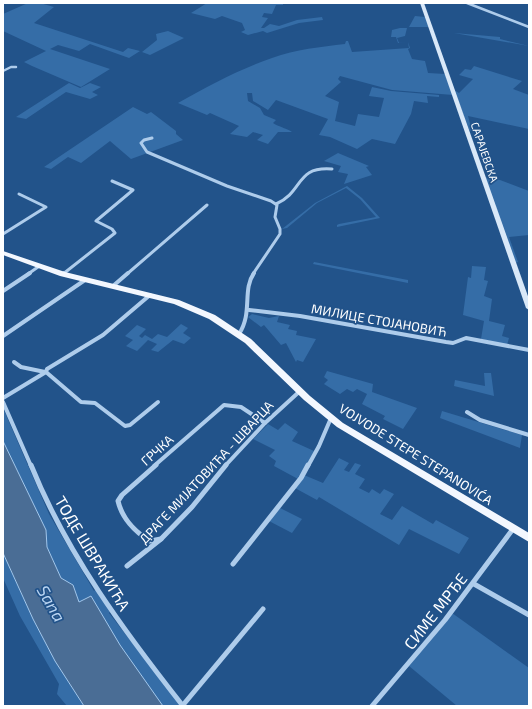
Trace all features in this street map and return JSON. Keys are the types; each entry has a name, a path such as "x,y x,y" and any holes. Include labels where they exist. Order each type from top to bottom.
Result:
{"main road":[{"name":"САРАЈЕВСКА","path":"422,3 529,308"},
{"name":"VOJVODE STEPE STEPANOVIĆA","path":"3,253 38,267 85,280 151,295 202,312 239,334 330,418 363,440 529,538"}],"street":[{"path":"466,3 529,27"},
{"path":"3,71 10,67 16,67"},
{"path":"152,138 144,140 142,143 142,147 147,152 276,204 286,201 309,170 319,167 332,169"},
{"path":"63,274 114,233 112,229 96,220 133,190 112,181"},
{"path":"3,234 46,207 20,194"},
{"path":"239,334 245,326 249,310 250,283 252,277 281,231 275,217 276,204"},
{"path":"114,286 207,205"},
{"path":"3,291 38,267"},
{"path":"3,336 85,280"},
{"path":"3,398 103,335 151,295"},
{"name":"МИЛИЦЕ СТОЈАНОВИЋ","path":"249,310 293,315 446,342 453,343 460,339 466,338 529,350"},
{"path":"14,362 21,367 46,372 81,402 95,403 125,426 130,425 158,402"},
{"name":"ДРАГЕ МИЈАТОВИЋА - ШВАРЦА","path":"126,566 160,539 192,507 229,462 265,423 300,391"},
{"name":"ТОДЕ ШВРАКИЋА","path":"3,402 12,416 47,502 86,572 117,620 183,705 263,609"},
{"name":"ГРЧКА","path":"160,539 150,541 140,533 121,512 118,501 122,495 224,405 232,404 240,407 265,423"},
{"path":"467,412 480,420 529,435"},
{"path":"234,564 301,478 319,446 330,418"},
{"name":"СИМЕ МРЂЕ","path":"372,706 406,670 474,584 513,529"},
{"path":"474,584 529,615"}],"shaded area":[{"path":"28,3 40,3 54,7 34,23 123,52 128,48 140,51 129,58 90,44 79,51 58,45 50,49 110,69 81,87 32,66 24,62 46,51 3,31 3,14"},
{"path":"207,3 283,3 283,5 276,5 272,14 264,13 262,17 268,18 261,28 264,28 270,24 279,26 297,20 322,17 323,20 299,23 267,33 263,31 248,35 241,32 245,30 242,23 222,16 215,19 191,13"},
{"path":"415,16 425,17 429,27 409,27"},
{"path":"407,28 405,36 397,38 399,43 396,37 391,37 392,30"},
{"path":"168,31 184,38 150,55 142,52 157,40 156,34"},
{"path":"454,33 500,37 500,39 529,46"},
{"path":"346,41 348,41 352,52 409,48 408,42 410,48 408,49 412,59 425,61 428,73 445,74 453,95 392,90 340,76 338,79 341,82 325,96 339,102 335,121 355,126 358,114 379,117 384,98 369,96 372,87 391,91 439,95 439,97 427,96 428,103 414,101 411,114 395,144 372,139 357,149 330,137 319,135 328,119 276,100 268,110 253,101 252,93 247,93 248,101 260,108 264,115 276,120 273,123 292,132 278,132 268,144 257,140 263,135 253,132 247,137 230,134 239,126 210,113 207,115 178,103 212,84 260,62 290,52 345,44"},
{"path":"474,66 522,81 513,89 529,95 529,129 468,116 472,131 469,130 454,90 459,93 473,79 459,75 465,69 471,70"},
{"path":"69,83 80,88 90,83 101,87 92,92 98,95 90,99 66,92 26,119 16,117"},
{"path":"133,107 147,114 151,112 176,131 176,134 183,140 131,159 110,141 81,163 68,157 51,169 44,167"},
{"path":"338,153 369,166 366,167 372,175 344,184 348,174 338,172 341,166 324,161"},
{"path":"485,177 500,180 529,191 529,235 509,237 518,262 515,263"},
{"path":"347,186 362,198 380,218 337,227 339,224 376,217 360,199 346,188 317,203 287,228 282,229 315,203"},
{"path":"314,262 408,280 408,283 313,264"},
{"path":"472,266 486,267 484,280 488,281 484,296 492,299 489,321 505,325 502,336 509,338 507,345 481,339 484,321 463,315 468,277 471,278"},
{"path":"252,314 269,318 279,316 277,322 290,325 288,329 297,331 296,335 316,339 303,362 297,360 296,362 286,343 281,345 264,325 261,327 248,317"},
{"path":"181,324 188,328 183,333 191,338 184,344 173,340 158,352 151,350 157,344 148,340 137,351 126,346 133,340 125,336 137,325 146,329 139,336 142,338 145,335 152,339 158,334 167,337"},
{"path":"327,371 373,384 372,392 417,408 403,429 383,419 385,416 362,404 367,394 357,389 353,392 347,389 340,394 324,384 328,380 324,377"},
{"path":"484,373 491,373 494,396 454,386 455,380 485,386"},
{"path":"3,408 49,514 94,591 97,588 113,609 109,613 181,706 158,706 99,621 91,596 79,602 73,585 61,578 47,547 45,528 3,441"},
{"path":"442,411 522,435 520,448 440,418"},
{"path":"285,423 298,432 292,441 314,451 304,475 323,483 339,458 349,463 344,470 349,472 355,463 361,465 355,474 365,479 359,488 369,493 372,489 380,494 384,489 394,494 380,514 392,520 402,506 433,524 436,520 469,538 459,554 409,529 399,545 319,497 317,500 293,487 298,479 274,466 276,461 269,456 275,450 253,439 268,424 278,430"},
{"path":"280,508 302,519 292,533 269,521"},
{"path":"3,553 21,593 50,650 84,706 67,706 57,694 59,684 20,616 3,578"},
{"path":"452,613 529,668 529,706 457,706 409,666"}],"water":[{"name":"Sana","path":"3,441 46,530 47,547 61,578 73,585 79,602 91,596 120,645 163,706 84,706 55,661 33,619 3,553"}]}
